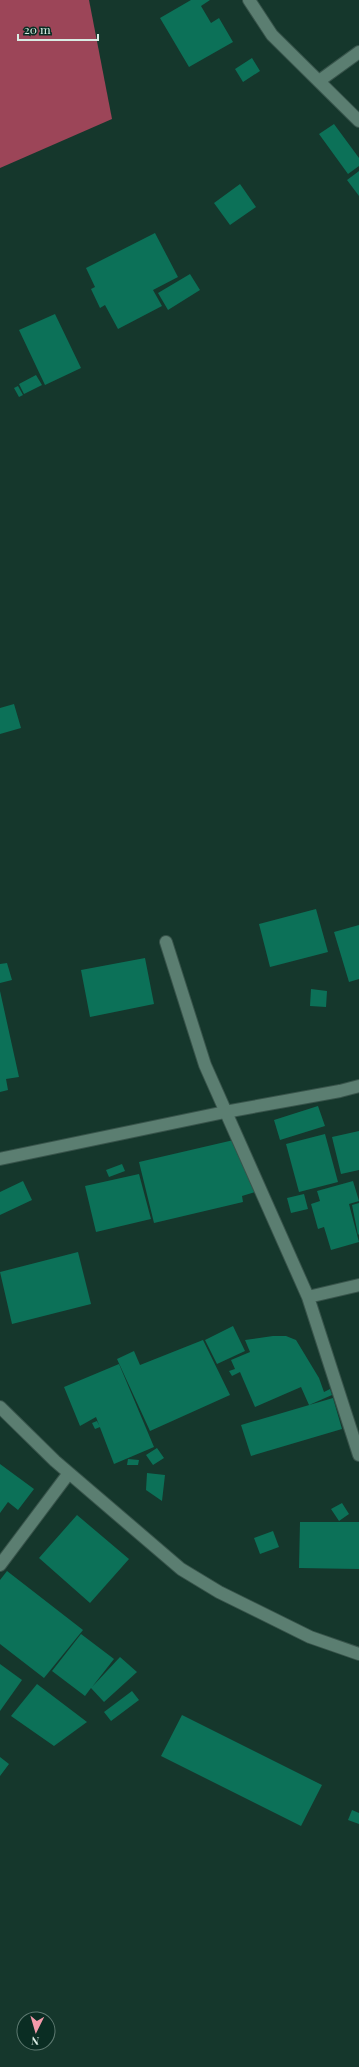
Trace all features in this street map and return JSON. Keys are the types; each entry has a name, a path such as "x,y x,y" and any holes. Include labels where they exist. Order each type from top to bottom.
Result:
{"street":[{"path":"249,0 272,35 359,121"},
{"path":"319,81 359,52"},
{"path":"166,942 205,1065 308,1297 359,1454"},
{"path":"0,1159 225,1112 340,1091 359,1086"},
{"path":"308,1297 359,1285"},
{"path":"0,1407 69,1473 181,1569 220,1592 310,1636 359,1654"},
{"path":"0,1566 69,1473"}],"shaded area":[{"path":"0,0 89,0 112,119 0,168"}],"building":[{"path":"191,0 210,0 201,6 211,23 219,18 233,42 189,67 160,18"},
{"path":"252,58 260,71 243,82 235,69"},
{"path":"334,124 359,158 359,166 348,174 319,134"},
{"path":"359,171 359,196 347,180"},
{"path":"240,184 256,207 230,225 214,203"},
{"path":"155,233 178,277 153,290 162,306 118,329 105,305 100,308 91,289 95,287 86,268"},
{"path":"190,274 200,290 168,310 158,293"},
{"path":"55,314 81,368 45,385 19,330"},
{"path":"36,375 42,385 24,394 19,384"},
{"path":"18,386 23,395 19,397 14,388"},
{"path":"14,704 21,728 0,734 0,708"},
{"path":"316,909 328,952 270,967 259,924"},
{"path":"359,925 359,979 349,982 334,932"},
{"path":"145,958 154,1004 90,1017 81,970"},
{"path":"7,963 12,980 0,983 0,964"},
{"path":"311,989 327,991 326,1007 310,1006"},
{"path":"0,991 19,1077 6,1079 8,1090 0,1092"},
{"path":"318,1106 325,1126 280,1140 274,1120"},
{"path":"359,1131 359,1170 341,1174 332,1137"},
{"path":"325,1134 338,1182 299,1192 286,1144"},
{"path":"238,1139 258,1191 242,1196 243,1202 154,1223 139,1162"},
{"path":"122,1164 125,1171 109,1177 106,1170"},
{"path":"139,1174 151,1219 96,1232 85,1186"},
{"path":"23,1181 32,1200 0,1215 0,1192"},
{"path":"353,1181 359,1201 349,1204 359,1242 331,1250 324,1227 318,1229 311,1204 320,1201 317,1191"},
{"path":"304,1194 308,1209 291,1213 287,1198"},
{"path":"359,1203 359,1234 358,1235 352,1205"},
{"path":"78,1252 91,1304 12,1324 0,1272"},
{"path":"233,1326 245,1351 217,1364 205,1340"},
{"path":"273,1336 286,1336 296,1340 319,1378 324,1392 330,1389 332,1395 309,1405 301,1387 255,1407 240,1372 232,1376 229,1371 235,1369 231,1360 250,1352 245,1340"},
{"path":"203,1340 230,1395 150,1431 117,1359 134,1351 140,1365"},
{"path":"119,1364 154,1447 114,1464 96,1417 80,1426 64,1387"},
{"path":"333,1398 342,1429 251,1456 241,1425"},
{"path":"97,1421 100,1427 95,1429 92,1423"},
{"path":"157,1448 164,1458 153,1465 146,1455"},
{"path":"128,1459 139,1460 138,1465 127,1465"},
{"path":"0,1464 34,1489 18,1510 8,1502 0,1513"},
{"path":"147,1473 165,1475 162,1501 146,1490"},
{"path":"342,1503 349,1514 339,1521 331,1509"},
{"path":"77,1515 129,1559 90,1603 39,1558"},
{"path":"300,1522 359,1522 359,1569 299,1568"},
{"path":"273,1531 279,1547 260,1554 254,1538"},
{"path":"7,1571 83,1630 44,1678 0,1644 0,1580"},
{"path":"81,1634 114,1659 92,1687 120,1657 137,1672 104,1702 91,1688 85,1696 52,1671"},
{"path":"0,1664 22,1680 0,1711"},
{"path":"37,1684 87,1722 54,1746 11,1716"},
{"path":"132,1691 139,1700 111,1721 104,1712"},
{"path":"182,1715 322,1785 301,1826 161,1756"},
{"path":"0,1757 9,1764 0,1776"},
{"path":"352,1810 359,1813 359,1824 348,1820"}]}
